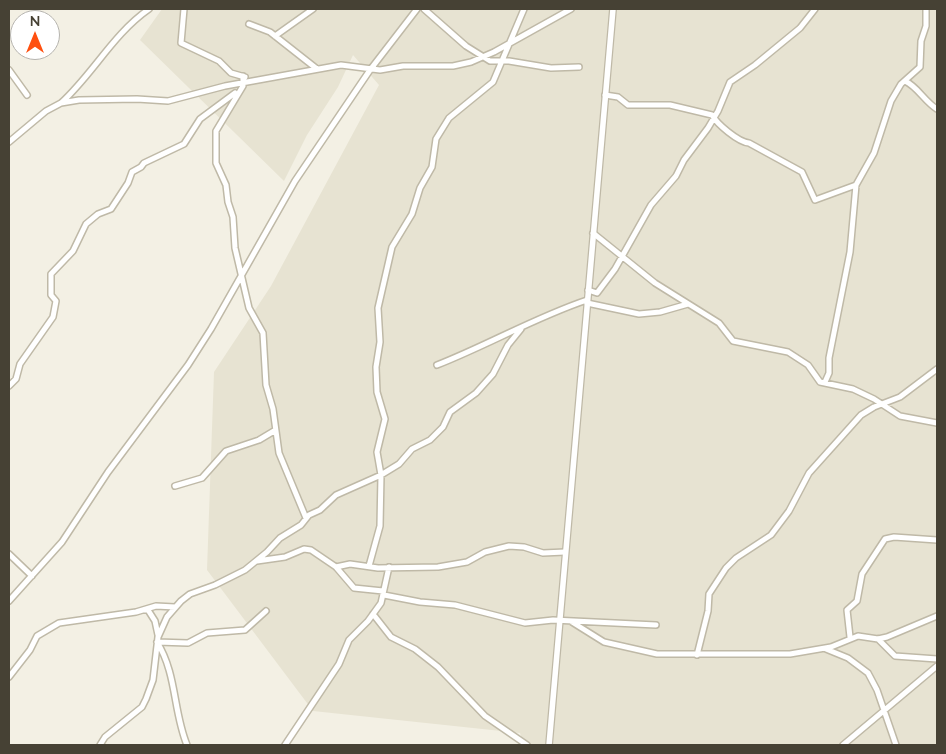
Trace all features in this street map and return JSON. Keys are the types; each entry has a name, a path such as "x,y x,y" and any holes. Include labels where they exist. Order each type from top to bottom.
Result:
{"street":[{"path":"9,142 32,121 62,103 81,83 125,28 149,9"},
{"path":"184,9 181,43 219,61 231,73 255,81"},
{"path":"275,36 313,9"},
{"path":"9,601 62,542 108,472 183,372 211,329 284,198 370,70 417,9"},
{"path":"424,9 482,58 490,61 551,68 579,67"},
{"path":"369,566 380,526 381,475 378,446 385,419 377,392 376,367 380,342 378,308 392,247 412,214 420,188 432,167 436,139 450,118 493,82 524,9"},
{"path":"62,103 89,99 168,101 244,83 341,65 370,70 403,66 454,66 482,58 571,9"},
{"path":"548,745 556,621 560,613 613,9"},
{"path":"588,290 597,293 622,257 651,206 676,176 684,160 714,118 730,82 800,28 815,9"},
{"path":"825,382 850,252 856,185 867,168 880,140 891,101 905,81 920,67 921,41 926,26 926,9"},
{"path":"249,24 275,36 316,70"},
{"path":"9,70 27,95"},
{"path":"243,76 244,83 216,130 216,163 226,186 228,202 234,217 235,248 241,264 241,275 249,308 263,333 266,385 273,409 274,431 279,453 290,484 306,518"},
{"path":"905,81 915,86 920,95 937,109"},
{"path":"9,386 16,379 20,364 53,317 56,301 51,295 51,274 73,251 82,229 94,217 111,209 134,170 141,167 144,163 162,156 172,148 184,144 200,119 239,90"},
{"path":"605,94 618,96 628,105 670,105 712,115 718,124 743,142 749,143 802,172 810,194 815,200 856,185"},
{"path":"593,233 655,283 719,323 732,341 788,352 808,365 818,380 848,387 882,404 900,416 937,423"},
{"path":"437,365 521,329 550,314 587,302 640,314 660,312 688,304"},
{"path":"100,745 105,738 142,707 153,680 158,640 167,617 175,607 190,594 231,577 255,562 280,538 301,525 306,518 320,510 341,491 381,475 398,464 412,449 430,440 443,427 450,412 478,391 493,374 508,345 521,329"},
{"path":"697,655 708,612 709,594 718,578 736,558 771,535 789,511 804,480 820,458 862,415 900,397 937,369"},
{"path":"176,486 202,478 226,451 259,440 274,431"},
{"path":"850,637 847,610 858,601 862,574 883,541 894,537 937,540"},
{"path":"336,567 350,564 389,567 438,567 460,563 473,559 485,552 508,546 524,547 543,553 565,552"},
{"path":"255,562 285,558 307,549 325,557 354,588 420,602 455,605 525,624 556,621 656,626"},
{"path":"9,554 32,576"},
{"path":"285,745 339,664 349,640 373,614 384,593 389,567"},
{"path":"9,677 30,650 37,636 49,628 69,620 102,618 156,606 175,607"},
{"path":"140,610 148,610 151,615 174,682 177,712 187,745"},
{"path":"158,640 188,643 207,633 245,630 266,611"},
{"path":"373,614 390,637 415,649 438,667 485,716 527,745"},
{"path":"572,622 604,642 657,654 790,654 823,648 850,637 858,636 878,639 937,616"},
{"path":"878,639 896,656 937,659"},
{"path":"823,648 848,658 868,673 877,690 896,745"},
{"path":"843,745 937,666"},
{"path":"550,734 555,745"}],"shaded area":[{"path":"162,9 937,9 937,745 524,745 520,733 313,711 207,570 214,372 271,286 379,85 353,55 338,87 307,135 284,181 140,40"}]}
